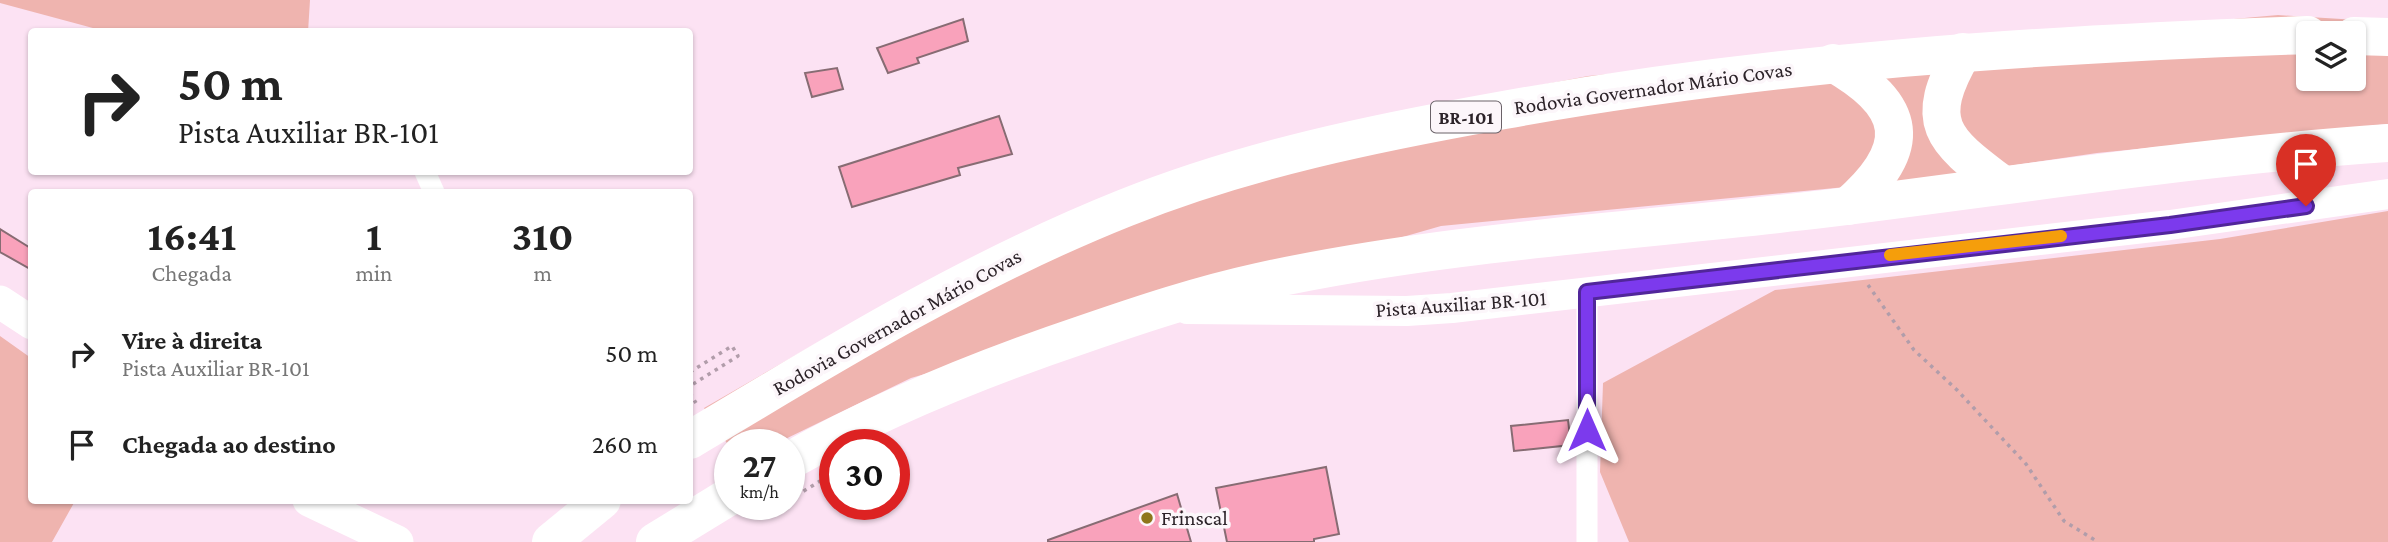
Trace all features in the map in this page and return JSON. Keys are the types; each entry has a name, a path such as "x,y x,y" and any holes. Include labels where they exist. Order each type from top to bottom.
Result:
{"highway":[{"name":"Rodovia Governador Mário Covas","path":"693,438 820,362 995,265 1127,207 1271,157 1420,125 1612,90 1833,63 1963,52 2296,36"},
{"path":"2366,36 2388,37"},
{"path":"1963,52 1942,98 1942,122 1957,151 2004,185"},
{"path":"1833,63 1866,83 1880,98 1891,112 1894,129 1890,153 1882,169 1848,206"},
{"path":"805,453 904,403 1028,353 1158,308 1257,282 1318,270 1471,248 1848,206 2144,165 2388,143"},
{"path":"656,542 714,506"}],"main road":[{"name":"Pista Auxiliar BR-101","path":"1158,308 1406,311 2170,225 2388,194"},
{"path":"0,302 28,320"},
{"path":"305,504 353,542"},
{"path":"317,504 397,542"}],"street":[{"path":"1587,292 1587,542"}],"path":[{"path":"1854,260 1873,293 1914,350 1957,390 2025,464 2064,521 2098,542"},
{"path":"693,370 732,346 738,356 693,384"}],"shaded area":[{"path":"0,0 310,0 308,28 93,28 0,3"},
{"path":"2278,15 2388,22 2388,124 2097,153 1995,168 1936,93 1940,73 2089,32"},
{"path":"1836,52 1892,111 1856,186 1441,226 911,378 805,429 718,429 704,408 836,332 1393,113 1588,76"},
{"path":"1872,62 1934,71 1987,172 1865,186 1887,164"},
{"path":"2388,211 2388,542 1629,542 1600,472 1603,383 1775,290 2220,239"},
{"path":"0,336 28,356 28,504 73,504 52,542 0,542"}],"building":[{"path":"963,19 968,41 917,58 919,63 888,73 877,48"},
{"path":"837,68 843,89 812,97 805,73"},
{"path":"999,116 1012,154 958,168 960,175 852,207 839,167"},
{"path":"0,229 28,246 28,268 0,252"},
{"path":"1568,420 1571,445 1514,451 1511,426"},
{"path":"1326,467 1339,534 1314,539 1314,542 1227,542 1216,488"},
{"name":"Frinscal","path":"1177,494 1191,542 1048,542 1048,540"}],"slow traffic":[{"path":"1890,255 2061,236"}],"place":[{"name":"Frinscal","path":"1147,518"}],"route":[{"path":"1587,430 1587,292 1913,252 2170,225 2306,206"}]}
